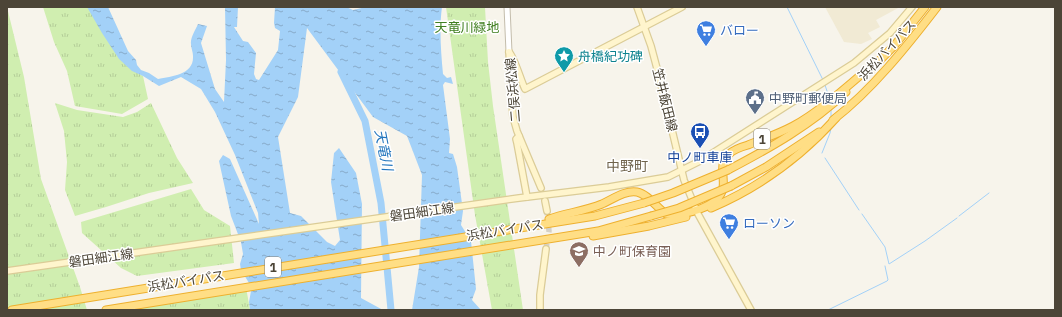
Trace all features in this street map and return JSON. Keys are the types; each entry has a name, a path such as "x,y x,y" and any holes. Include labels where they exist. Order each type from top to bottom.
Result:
{"highway":[{"name":"浜松バイパス","path":"22,308 594,216 644,203 673,193 728,170 758,155 830,107 854,82 874,66 894,46 925,7"},
{"name":"浜松バイパス","path":"106,310 598,230 679,208 731,186 766,167 805,142 836,118 871,85 899,55 937,7"},
{"path":"899,55 908,49 942,7"},
{"name":"1","path":"524,227 602,204 630,192 643,194 666,214 697,212 716,201 721,196 723,188 723,163 730,153 801,121 854,82"},
{"name":"1","path":"523,243 605,234 655,224 697,212 730,200 757,185 799,155 836,118"},
{"name":"1","path":"7,308 22,308"},
{"name":"1","path":"12,310 22,308"}],"main road":[{"name":"笠井飯田線","path":"637,7 659,76 682,171"},
{"path":"644,27 682,7"},
{"name":"磐田細江線","path":"9,271 518,198 609,187 668,177 682,171 717,151 854,63 890,33 912,7"},
{"name":"二俣浜松線","path":"509,52 512,54 525,89 644,27"},
{"name":"二俣浜松線","path":"509,52 513,117 540,188"},
{"name":"二俣浜松線","path":"519,136 516,139 527,197"},
{"path":"682,171 697,212 750,310"},
{"path":"545,201 548,211"},
{"path":"540,310 540,295 546,249"}],"street":[{"path":"507,7 509,52"}],"shaded area":[{"path":"825,7 900,7 876,20 880,27 868,33 872,39 861,44 844,42"}],"green space":[{"path":"7,7 24,77 41,179 87,310 7,310"},
{"path":"43,7 88,7 139,74 143,76 148,99 122,114 75,106 67,71 54,42"},
{"name":"天竜川緑地","path":"446,7 485,7 488,62 493,106 523,310 492,310 475,215"},
{"path":"55,103 77,110 123,117 137,112 151,103 177,158 193,183 149,193 75,216 65,190 67,162 64,131"},
{"path":"191,189 204,210 230,226 234,263 137,276 121,268 82,233 81,222"},
{"path":"246,287 250,310 106,310"}],"water":[{"path":"87,7 108,7 128,51 136,60 137,65 141,70 158,79 181,74 190,67 193,54 191,39 193,34 198,24 207,26 201,43 215,89 224,102 226,60 225,7 238,7 237,27 234,27 243,41 248,42 256,53 254,74 256,79 259,80 278,50 280,31 275,28 275,7 346,7 353,10 366,7 442,7 440,32 443,74 447,78 451,77 453,84 445,82 443,85 450,139 449,153 453,154 457,167 463,211 461,225 471,241 476,289 472,300 481,310 412,310 419,267 422,175 407,136 373,117 307,28 298,97 278,137 290,213 301,216 327,242 335,246 340,240 331,182 334,153 339,148 356,173 362,204 361,298 383,310 250,310 249,302 251,291 249,283 241,270 240,264 243,254 241,242 231,216 219,161 223,155 230,159 259,224 258,213 235,155 215,112 201,89 181,77 159,86 132,71 119,59"}],"waterway":[{"path":"787,7 823,80"},
{"name":"天竜川","path":"341,72 365,121 381,203 391,310"},
{"path":"825,85 829,97"},
{"path":"831,110 831,116"},
{"path":"822,153 831,128"},
{"path":"825,158 859,210"},
{"path":"959,216 989,193"},
{"path":"862,214 885,247 889,264 957,218"},
{"path":"828,310 887,281 885,266"}],"tunnel":[{"path":"546,249 549,231 547,211"}],"place":[{"name":"バロー","path":"706,47"},
{"name":"舟橋紀功碑","path":"564,73"},
{"name":"中野町郵便局","path":"755,115"},
{"name":"中ノ町車庫","path":"700,149"},
{"name":"ローソン","path":"729,240"},
{"name":"中ノ町保育園","path":"579,268"}],"district":[{"name":"中野町","path":"627,166"}]}
